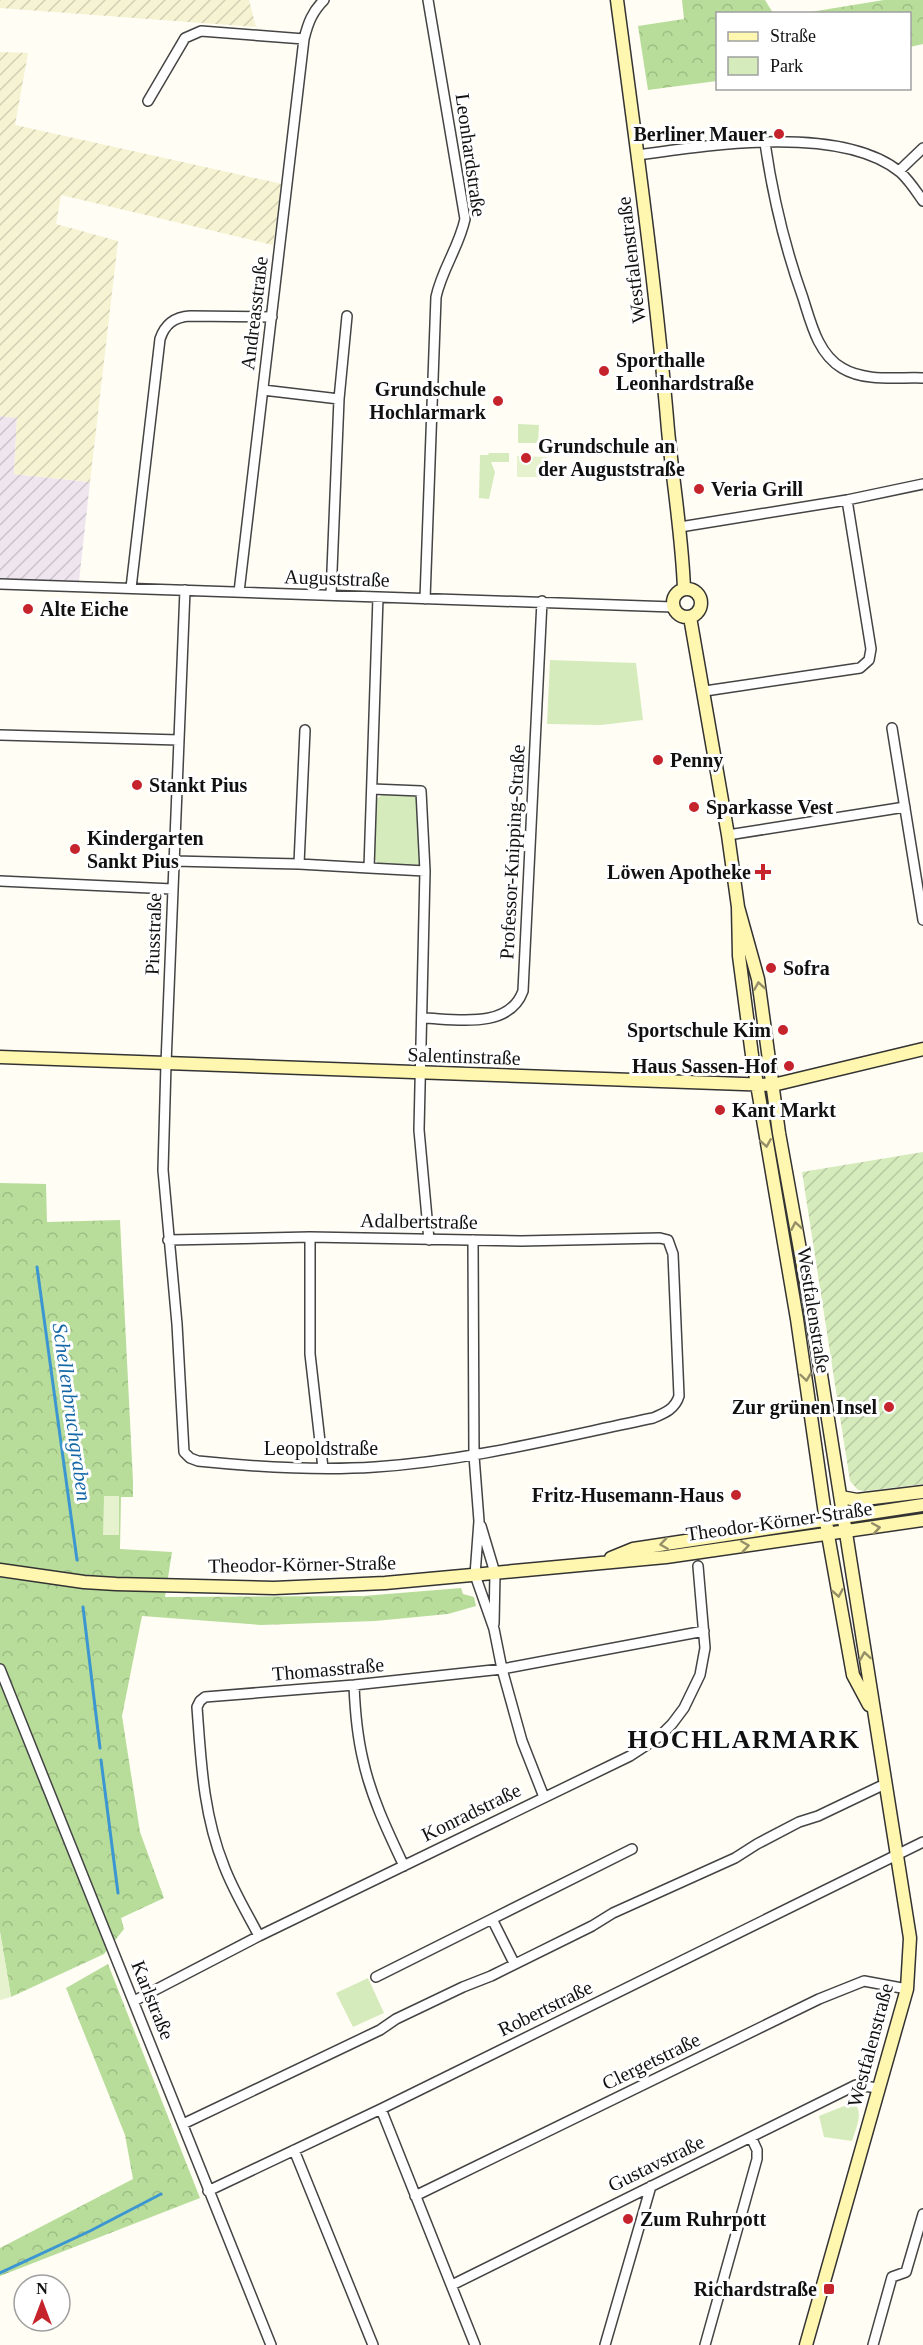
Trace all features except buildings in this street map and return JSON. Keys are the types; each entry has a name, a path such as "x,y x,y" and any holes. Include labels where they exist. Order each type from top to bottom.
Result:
{"main road":[{"name":"Westfalenstraße","path":"617,0 656,298 672,471 680,527 684,589 693,590 701,600 700,609 690,617 705,691 728,835 738,907 739,956 757,1085 797,1319 828,1535 853,1675 873,1714"},
{"path":"684,589 675,595 673,607 678,614 690,617"},
{"name":"Westfalenstraße","path":"738,907 758,979 910,1938 907,1989 806,2345"},
{"name":"Salentinstraße","path":"0,1057 773,1085 923,1049"},
{"name":"Theodor-Körner-Straße","path":"841,1497 856,1500 923,1492"},
{"name":"Theodor-Körner-Straße","path":"605,1561 633,1549 923,1505"},
{"name":"Theodor-Körner-Straße","path":"0,1570 88,1582 274,1588 385,1583 666,1557 923,1520"}],"street":[{"name":"Andreasstraße","path":"239,592 304,39 309,21 316,8 324,0"},
{"name":"Leonhardstraße","path":"425,599 436,297 440,276 462,234 465,219 428,0"},
{"path":"148,101 185,38 201,31 304,39"},
{"path":"765,143 778,223 823,349 840,367 861,376 923,378"},
{"path":"638,155 701,146 765,143 831,145 878,159 899,171 923,201"},
{"path":"899,171 923,148"},
{"path":"332,595 339,399 347,316"},
{"path":"131,588 163,328 178,317 272,317"},
{"path":"263,390 339,399"},
{"path":"680,527 847,500 923,484"},
{"path":"705,691 860,668 866,664 871,649 847,500"},
{"name":"Auguststraße","path":"0,584 673,607"},
{"name":"Piusstraße","path":"165,1064 185,590"},
{"path":"369,868 378,597"},
{"name":"Professor-Knipping-Straße","path":"423,1018 473,1019 502,1015 513,1008 523,991 542,601"},
{"path":"892,728 923,920"},
{"path":"299,864 305,730"},
{"path":"0,735 179,740"},
{"path":"372,789 421,791 425,871 419,1130 429,1240"},
{"path":"728,835 905,807"},
{"path":"174,861 299,864 425,871"},
{"path":"0,881 172,889"},
{"name":"Leopoldstraße","path":"165,1064 164,1170 168,1240 177,1324 184,1452 190,1458 198,1461 287,1469 376,1467 474,1456 653,1418 666,1413 676,1405 679,1396 673,1254 668,1240"},
{"path":"310,1237 310,1354 323,1468"},
{"name":"Adalbertstraße","path":"168,1240 310,1237 429,1240 660,1238 668,1240"},
{"path":"473,1240 474,1456 479,1521 475,1575 494,1629 502,1669 522,1741 544,1797"},
{"path":"479,1521 495,1573 494,1629"},
{"name":"Konradstraße","path":"134,2001 259,1936 630,1756 659,1737 684,1708 692,1694 703,1661 704,1631 698,1566"},
{"name":"Thomasstraße","path":"259,1936 224,1868 210,1821 201,1768 197,1707 205,1697 354,1685 502,1669 704,1631"},
{"name":"Karlstraße","path":"0,1669 271,2345"},
{"path":"354,1685 363,1763 374,1797 404,1866"},
{"path":"183,2124 380,2030 396,2019 462,1987 491,1976 673,1884 735,1858 799,1822 818,1816 885,1784"},
{"name":"Robertstraße","path":"208,2191 381,2109 923,1842"},
{"path":"376,1977 633,1850"},
{"path":"492,1919 514,1963"},
{"name":"Clergetstraße","path":"415,2196 819,1999 864,1981 907,1989"},
{"name":"Gustavstraße","path":"452,2285 856,2085 879,2088"},
{"path":"381,2109 476,2345"},
{"path":"705,2345 757,2159 757,2150 751,2137"},
{"path":"294,2150 373,2345"},
{"path":"605,2345 651,2186"},
{"path":"873,2345 892,2277 906,2272 923,2214"}],"shaded area":[{"path":"0,0 249,0 256,27 0,8"},
{"path":"0,52 28,53 15,125 282,184 273,245 61,195 56,224 118,241 90,482 14,474 17,418 0,416"},
{"path":"0,416 17,417 14,474 90,482 79,581 0,579"}],"green space":[{"path":"682,0 765,0 772,12 716,12 716,81 648,90 638,26 684,19"},
{"path":"884,0 923,0 923,44 911,47 911,12 810,12"},
{"path":"518,424 539,425 538,443 518,443"},
{"path":"509,453 509,462 491,462 495,472 489,499 479,498 480,455"},
{"path":"517,456 547,457 546,477 517,477"},
{"path":"550,660 636,663 643,720 601,725 547,724"},
{"path":"384,794 415,795 417,797 421,861 418,865 384,865 374,859 376,799"},
{"path":"923,1152 923,1484 858,1490 850,1481 802,1172"},
{"path":"0,1183 46,1184 47,1222 120,1220 133,1497 121,1497 120,1549 172,1552 165,1597 363,1596 461,1588 463,1594 474,1597 476,1606 448,1614 375,1621 261,1625 142,1616 122,1716 140,1832 164,1898 121,1918 124,1929 104,1954 11,1997 0,1932"},
{"path":"104,1496 119,1496 119,1535 103,1535"},
{"path":"0,1932 11,1997 0,2000"},
{"path":"108,1964 200,2198 0,2276 0,2248 133,2179 125,2135 66,1988"},
{"path":"368,1978 384,2013 353,2027 336,1993"},
{"path":"854,2102 859,2116 852,2141 824,2137 819,2116"}],"waterway":[{"name":"Schellenbruchgraben","path":"37,1267 77,1560"},
{"name":"Schellenbruchgraben","path":"83,1607 100,1748"},
{"name":"Schellenbruchgraben","path":"101,1760 118,1893"},
{"name":"Schellenbruchgraben","path":"0,2273 90,2231 161,2194"}],"place":[{"name":"Berliner Mauer","path":"779,134"},
{"name":"Sporthalle Leonhardstraße","path":"604,371"},
{"name":"Grundschule Hochlarmark","path":"498,401"},
{"name":"Grundschule an der Auguststraße","path":"526,458"},
{"name":"Veria Grill","path":"699,489"},
{"name":"Alte Eiche","path":"28,609"},
{"name":"Penny","path":"658,760"},
{"name":"Stankt Pius","path":"137,785"},
{"name":"Sparkasse Vest","path":"694,807"},
{"name":"Kindergarten Sankt Pius","path":"75,849"},
{"name":"Löwen Apotheke","path":"763,872"},
{"name":"Sofra","path":"771,968"},
{"name":"Sportschule Kim","path":"783,1030"},
{"name":"Haus Sassen-Hof","path":"789,1066"},
{"name":"Kant Markt","path":"720,1110"},
{"name":"Zur grünen Insel","path":"889,1407"},
{"name":"Fritz-Husemann-Haus","path":"736,1495"},
{"name":"Zum Ruhrpott","path":"628,2219"},
{"name":"Richardstraße","path":"829,2289"}],"district":[{"name":"HOCHLARMARK","path":"744,1739"}]}
